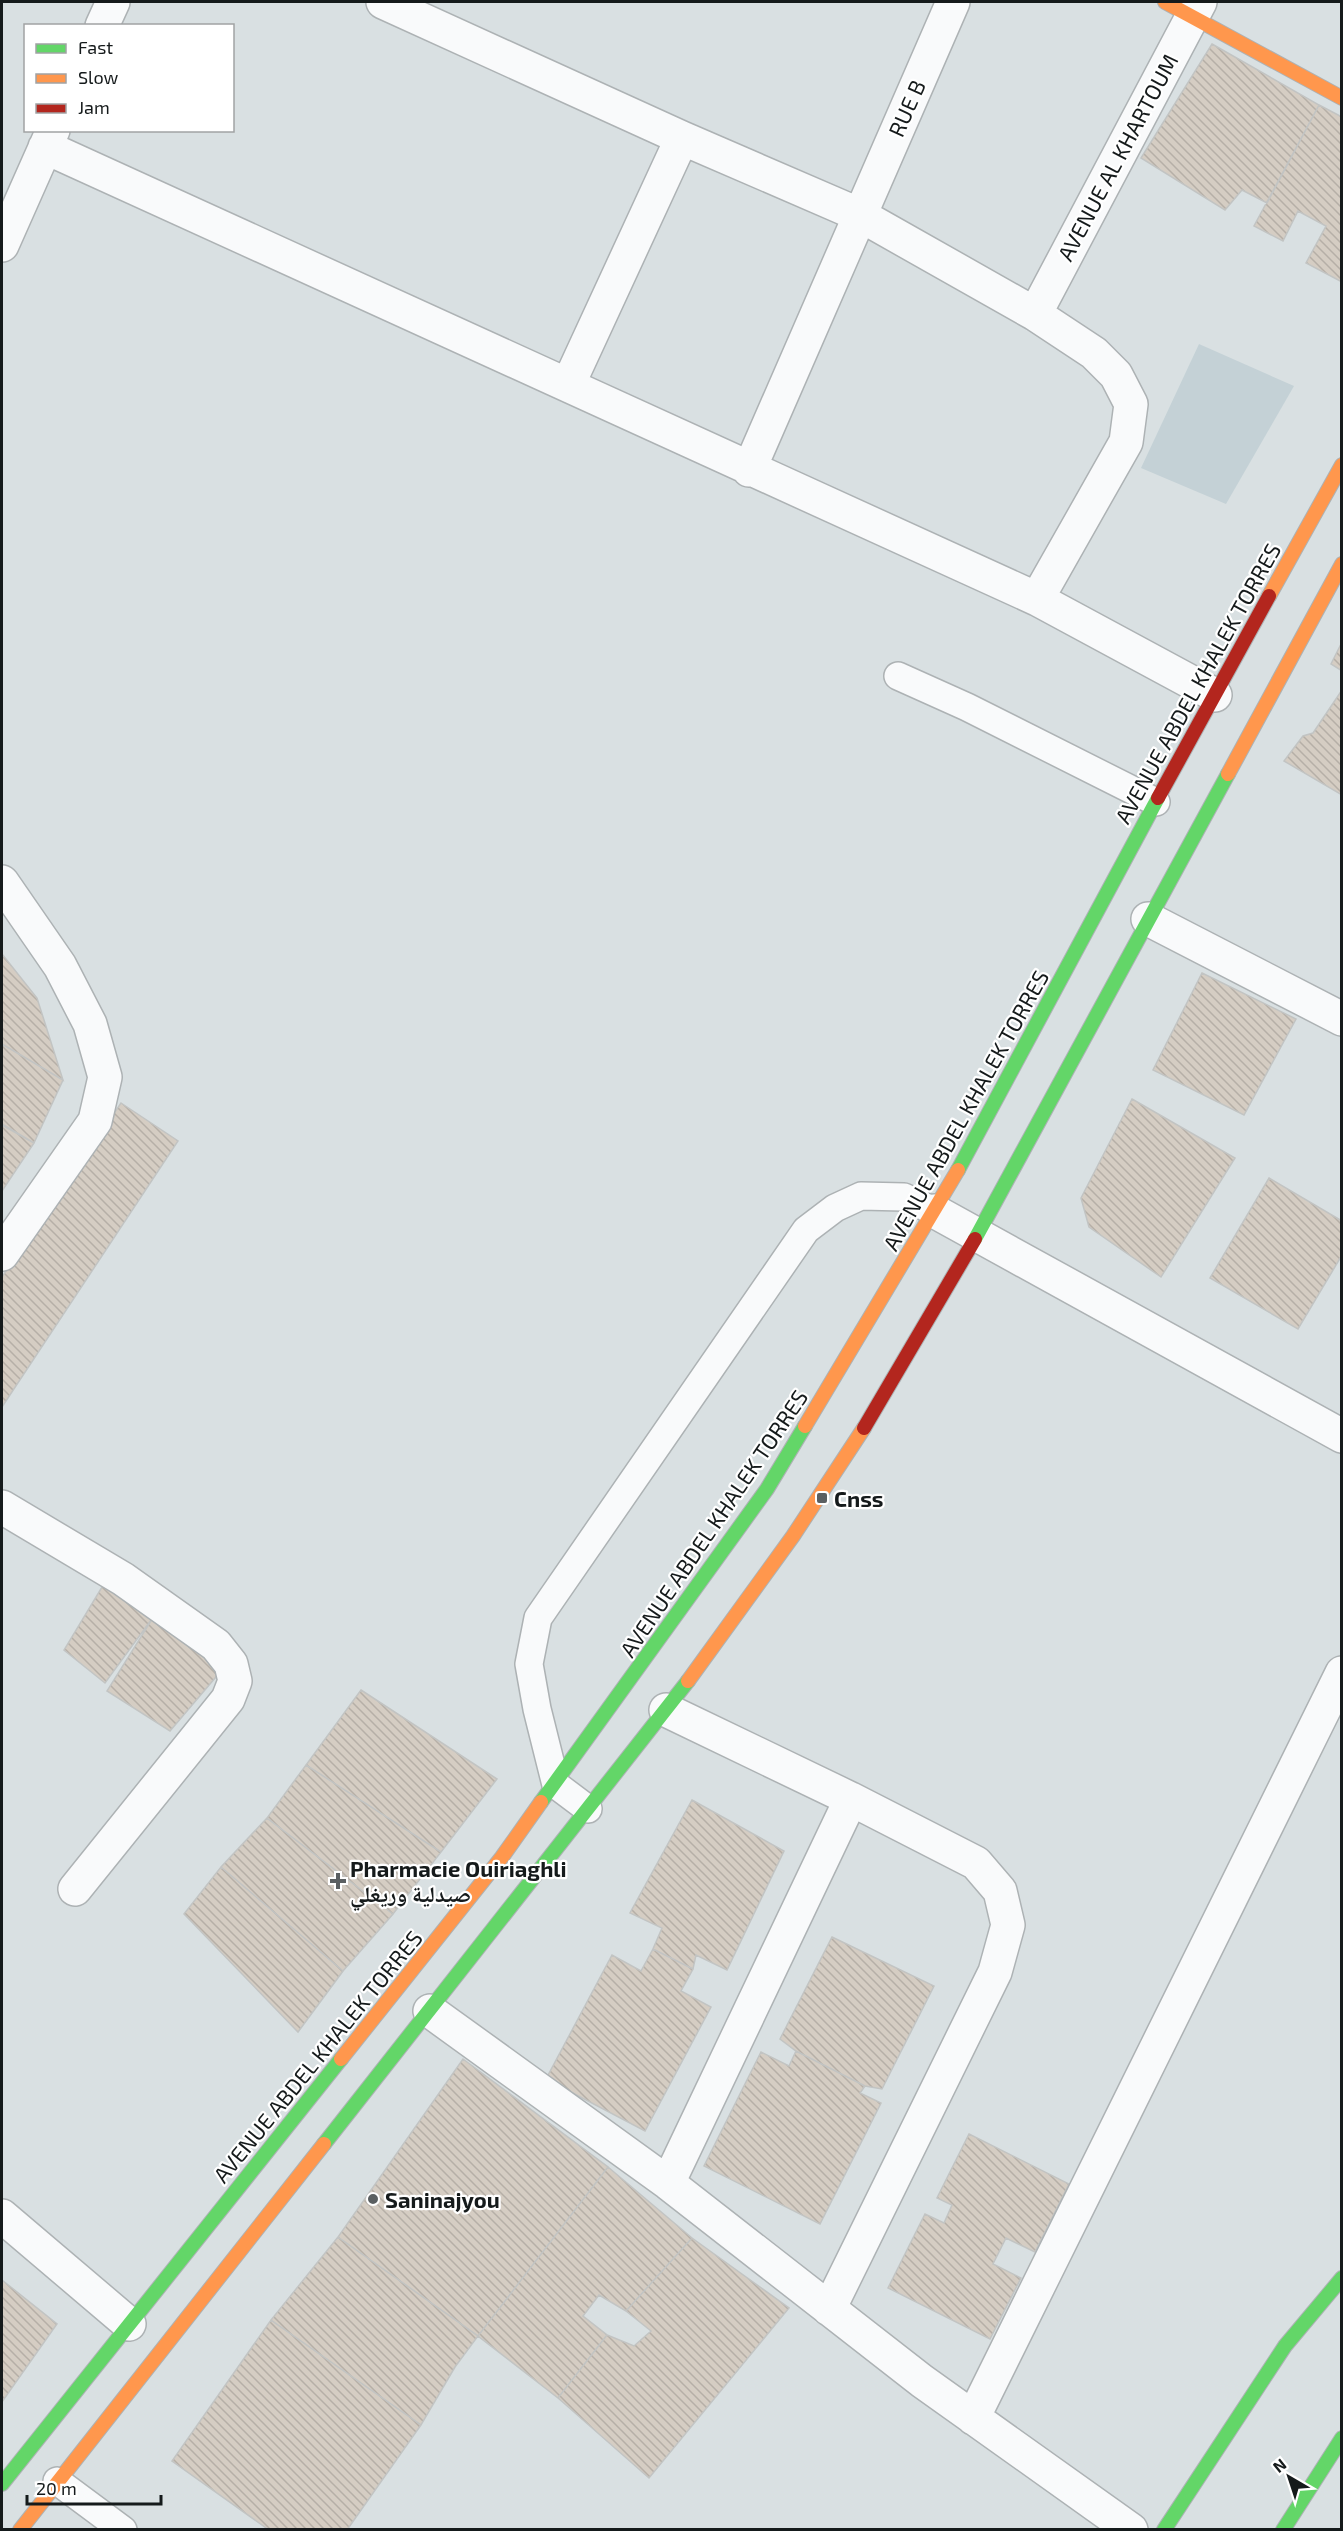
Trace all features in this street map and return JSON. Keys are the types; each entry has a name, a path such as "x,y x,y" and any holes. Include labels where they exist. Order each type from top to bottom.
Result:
{"main road":[{"path":"1185,6 1341,98"},
{"name":"AVENUE ABDEL KHALEK TORRES","path":"2,2484 502,1857 767,1489 934,1211 993,1107 1156,802 1341,465"},
{"path":"20,2529 666,1710 746,1604 810,1510 882,1400 977,1236 1341,564"},
{"path":"1164,2529 1285,2346 1341,2278"},
{"path":"1283,2529 1341,2438"}],"street":[{"path":"103,24 113,2"},
{"path":"383,2 682,138 860,215 1035,314 1094,353 1116,375 1131,404 1126,442 1036,599"},
{"name":"RUE B","path":"749,470 953,2"},
{"name":"AVENUE AL KHARTOUM","path":"1035,314 1185,6"},
{"path":"568,385 682,138"},
{"path":"2,245 49,139 749,470 1036,599 1215,695"},
{"path":"2,882 60,966 90,1023 105,1077 95,1121 2,1254"},
{"path":"1148,919 1341,1019"},
{"path":"934,1211 1341,1436"},
{"path":"2,1507 123,1579 216,1646 231,1664 235,1681 228,1699 75,1889"},
{"path":"973,2418 1341,1673"},
{"path":"666,1710 851,1799 976,1863 1000,1891 1008,1924 995,1972 829,2309"},
{"path":"668,2183 851,1799"},
{"path":"430,2011 668,2183 973,2418 1131,2529"},
{"path":"2,2216 129,2324"}],"lane":[{"path":"898,676 967,707 1156,802"},
{"path":"588,1809 556,1785 537,1709 529,1664 538,1618 806,1230 835,1208 861,1196 904,1197 934,1211"},
{"path":"57,2481 123,2529"}],"shaded area":[{"path":"1199,344 1294,386 1226,504 1141,468"}],"building":[{"path":"1212,44 1319,105 1267,203 1242,190 1225,210 1141,158"},
{"path":"1319,105 1342,117 1342,282 1306,263 1326,226 1298,211 1283,241 1254,226"},
{"path":"1342,642 1342,671 1331,664"},
{"path":"1342,690 1342,795 1284,761 1303,736 1313,733"},
{"path":"2,954 37,998 63,1080 2,1044"},
{"path":"1202,973 1296,1019 1244,1115 1153,1070"},
{"path":"2,1044 63,1080 34,1143 2,1124"},
{"path":"1132,1099 1235,1158 1161,1277 1089,1227 1081,1198"},
{"path":"121,1103 178,1141 2,1407 2,1277"},
{"path":"2,1125 34,1143 2,1191"},
{"path":"1269,1178 1342,1221 1342,1255 1298,1329 1210,1278"},
{"path":"105,1582 154,1616 105,1683 64,1650"},
{"path":"154,1616 221,1671 170,1731 107,1691"},
{"path":"361,1690 497,1779 441,1852 306,1765"},
{"path":"306,1765 441,1852 393,1914 267,1818"},
{"path":"692,1800 784,1851 727,1970 696,1955 693,1969 653,1949 662,1928 630,1913"},
{"path":"267,1818 393,1914 343,1971 221,1867"},
{"path":"221,1867 343,1971 298,2032 184,1914"},
{"path":"832,1937 934,1986 882,2089 865,2086 796,2051 780,2039"},
{"path":"653,1949 693,1969 681,1991 711,2007 645,2131 546,2079 612,1955 641,1971"},
{"path":"796,2051 865,2086 860,2093 881,2103 820,2224 704,2166 761,2052 789,2066"},
{"path":"463,2059 608,2167 478,2336 338,2237"},
{"path":"969,2134 1069,2184 1035,2252 1006,2238 993,2264 1021,2278 990,2339 888,2288 925,2214 944,2223 952,2205 937,2198"},
{"path":"608,2167 692,2238 626,2311 599,2295 583,2316 607,2335 558,2398 478,2336"},
{"path":"338,2237 478,2336 455,2367 421,2425 271,2320"},
{"path":"692,2238 789,2308 649,2478 558,2398 607,2335 634,2346 651,2331 626,2311"},
{"path":"2,2280 57,2324 2,2402"},
{"path":"271,2320 421,2425 347,2530 269,2530 172,2461"}],"traffic: fast":[{"path":"975,1239 1228,774"},
{"path":"958,1170 1158,798"},
{"path":"541,1802 767,1489 805,1426"},
{"path":"324,2144 688,1681"},
{"path":"2,2484 341,2059"},
{"path":"1164,2530 1285,2346 1342,2278"},
{"path":"1283,2530 1342,2438"}],"traffic: slow":[{"path":"1165,2 1342,98"},
{"path":"1269,596 1342,465"},
{"path":"1228,774 1342,564"},
{"path":"805,1426 958,1170"},
{"path":"688,1681 793,1536 864,1428"},
{"path":"341,2059 502,1857 541,1802"},
{"path":"20,2530 324,2144"}],"traffic: jam":[{"path":"1158,798 1269,596"},
{"path":"864,1428 975,1239"}],"place":[{"name":"Cnss","path":"822,1498"},
{"name":"Pharmacie Ouiriaghli صيدلية وريغلي","path":"338,1881"},
{"name":"Saninajyou","path":"373,2199"}]}
